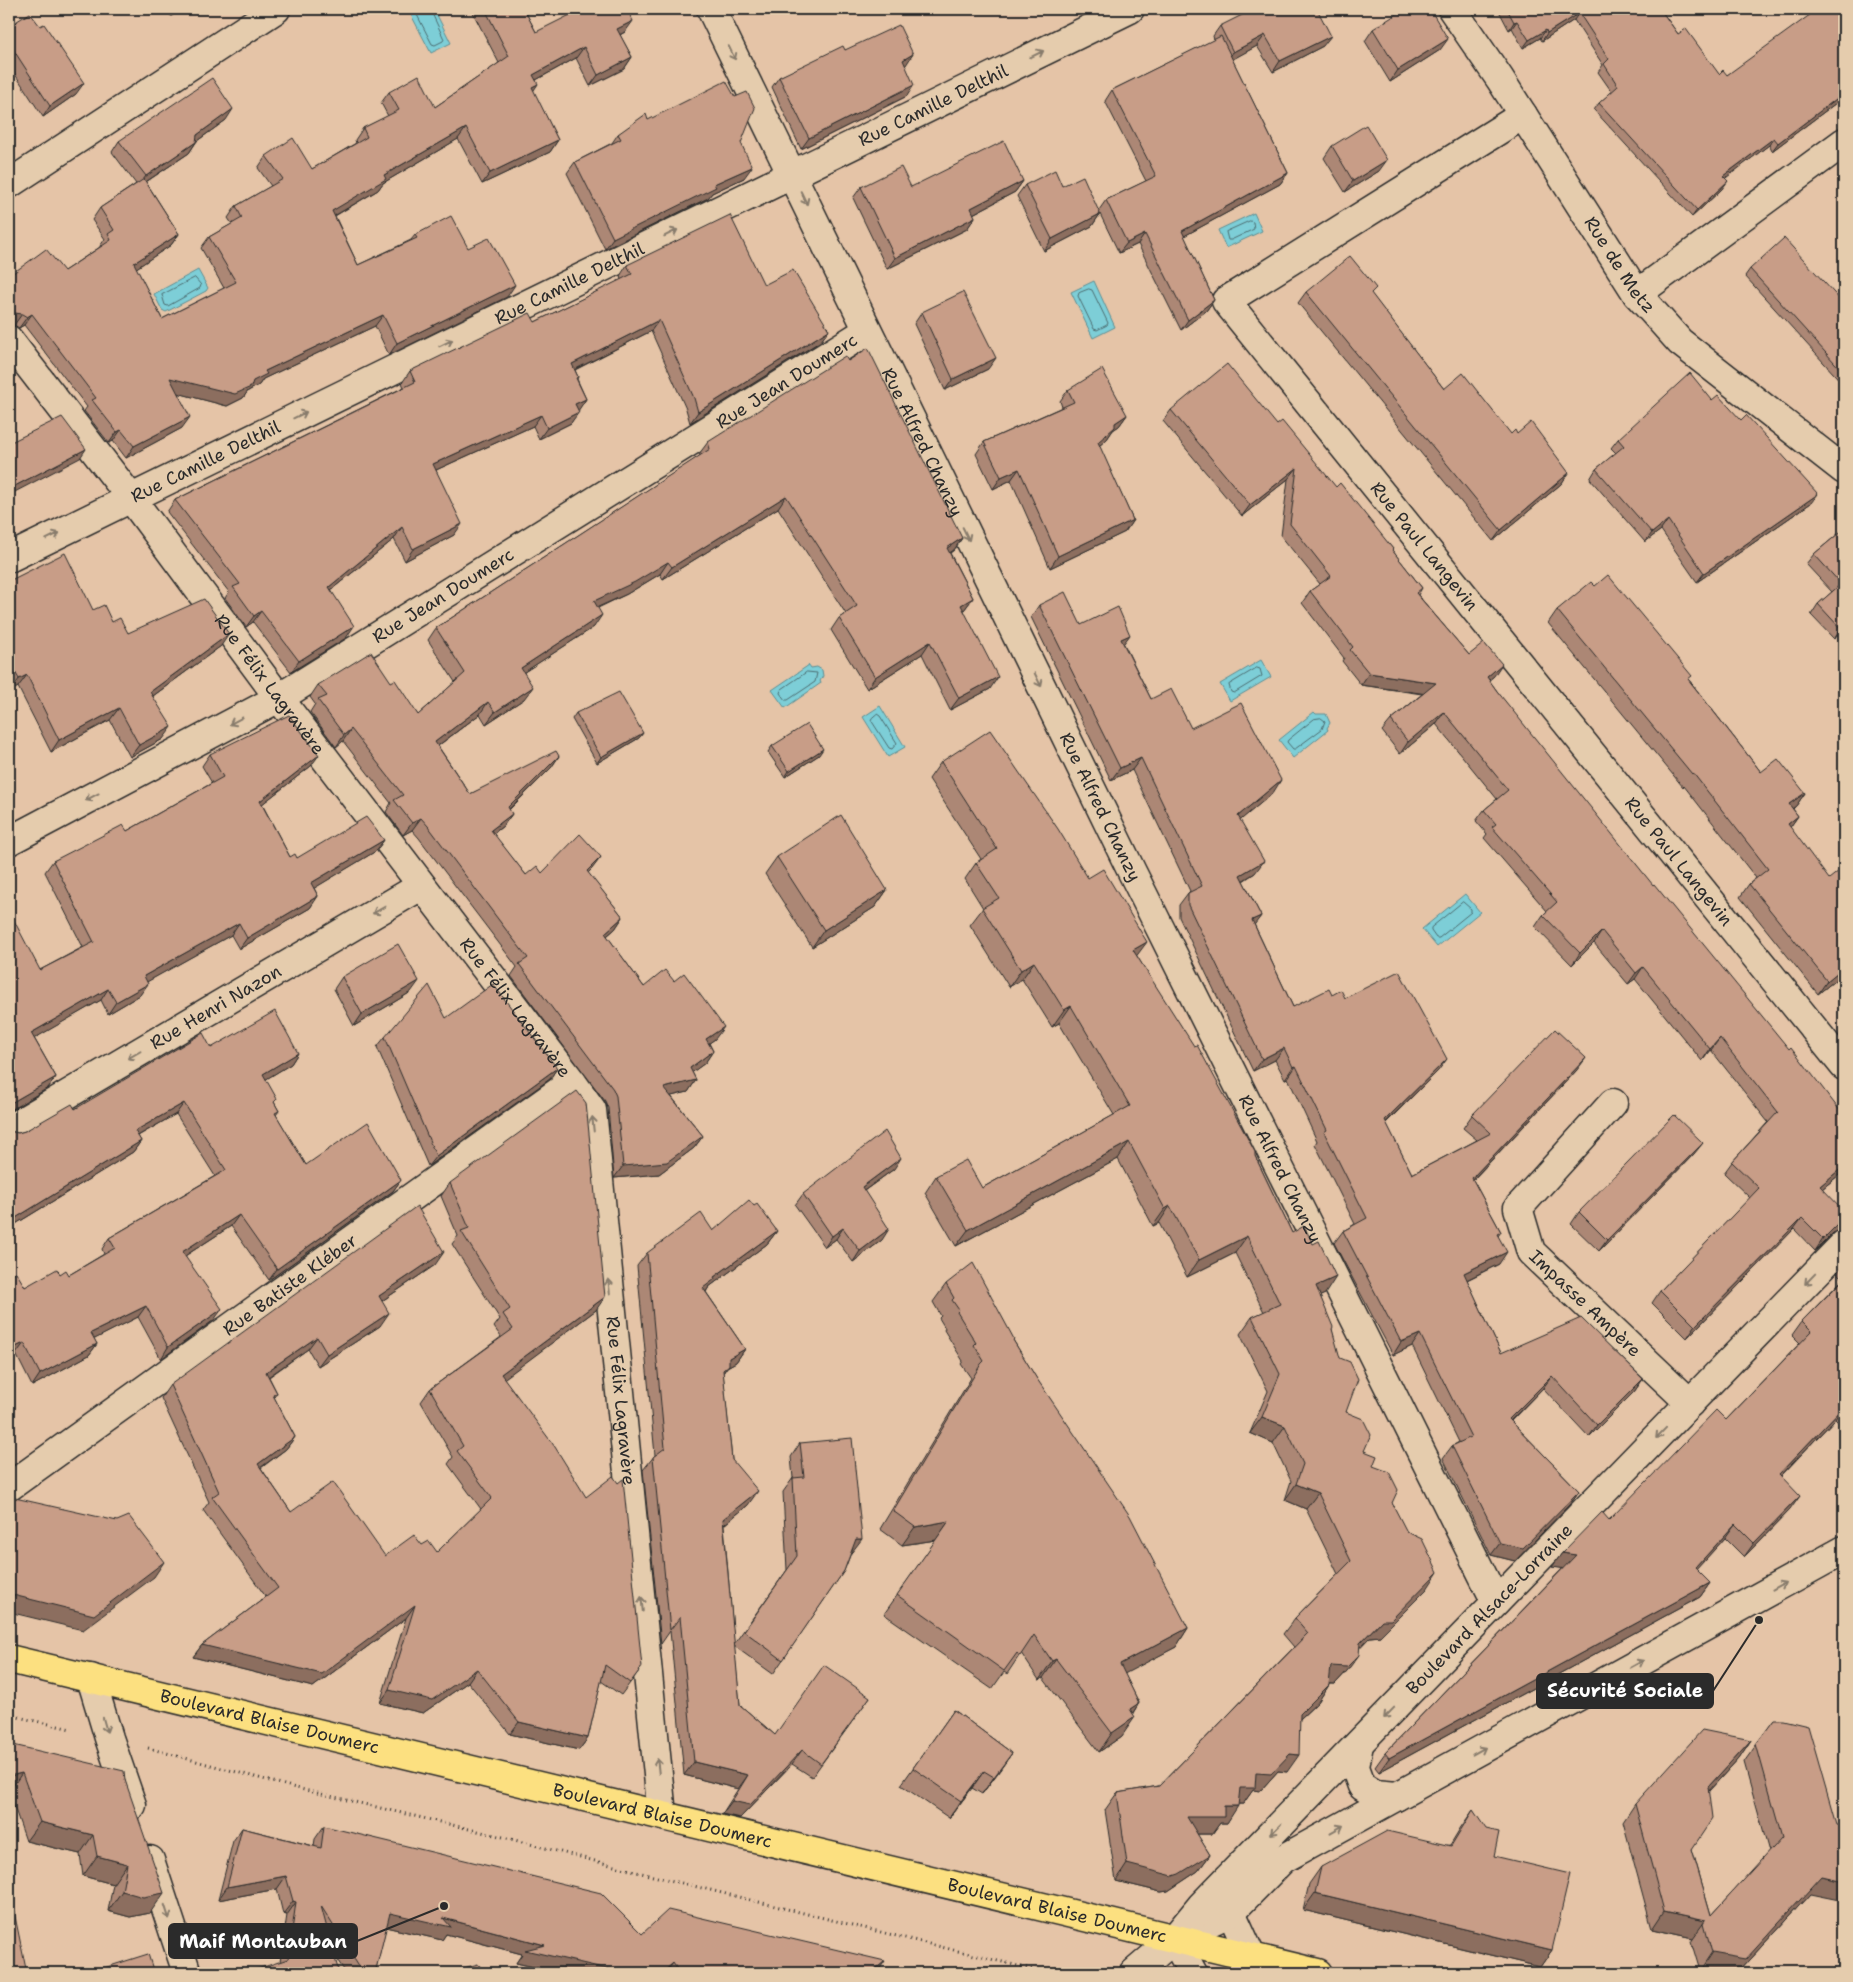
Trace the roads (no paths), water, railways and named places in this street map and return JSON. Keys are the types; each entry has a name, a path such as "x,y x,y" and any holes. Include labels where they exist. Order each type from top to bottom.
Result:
{"main road":[{"name":"Boulevard Blaise Doumerc","path":"9,1659 1318,1973"}],"street":[{"path":"9,184 276,9"},
{"name":"Rue Alfred Chanzy","path":"711,9 1137,882 1496,1602"},
{"name":"Rue Camille Delthil","path":"9,558 1130,9"},
{"name":"Rue de Metz","path":"1452,9 1523,115 1637,294 1680,342 1844,470"},
{"name":"Rue Paul Langevin","path":"1523,115 1226,301 1844,1066"},
{"path":"1637,294 1844,142"},
{"name":"Rue Jean Doumerc","path":"9,841 279,698 867,331"},
{"name":"Rue Félix Lagravère","path":"9,340 131,498 279,698 592,1110 662,1815"},
{"name":"Rue Henri Nazon","path":"9,1128 421,886"},
{"name":"Rue Batiste Kléber","path":"9,1487 572,1082"},
{"name":"Impasse Ampère","path":"1613,1103 1518,1208 1531,1252 1690,1403"},
{"name":"Boulevard Alsace-Lorraine","path":"1134,1973 1174,1939 1201,1906 1844,1244"},
{"path":"1193,1973 1174,1939 1231,1912 1283,1859 1844,1550"},
{"path":"92,1678 109,1738 187,1973"},
{"path":"1359,1744 1354,1767 1362,1786 1375,1794 1397,1796"},
{"path":"1231,1912 1251,1956"}],"water":[{"path":"408,9 434,9 451,43 431,53"},
{"path":"1254,213 1262,231 1226,248 1218,230"},
{"path":"198,270 208,288 206,291 166,312 162,310 154,294"},
{"path":"1094,281 1115,327 1093,338 1071,292"},
{"path":"1261,660 1271,677 1230,701 1220,684"},
{"path":"809,665 811,668 817,667 822,670 821,683 785,708 772,690"},
{"path":"880,706 905,747 888,757 863,717"},
{"path":"1314,712 1316,714 1326,714 1330,723 1327,728 1328,730 1293,758 1279,740"},
{"path":"1465,894 1480,912 1437,947 1422,929"}],"place":[{"name":"Sécurité Sociale","path":"1759,1620"},
{"name":"Maif Montauban","path":"444,1906"}]}
